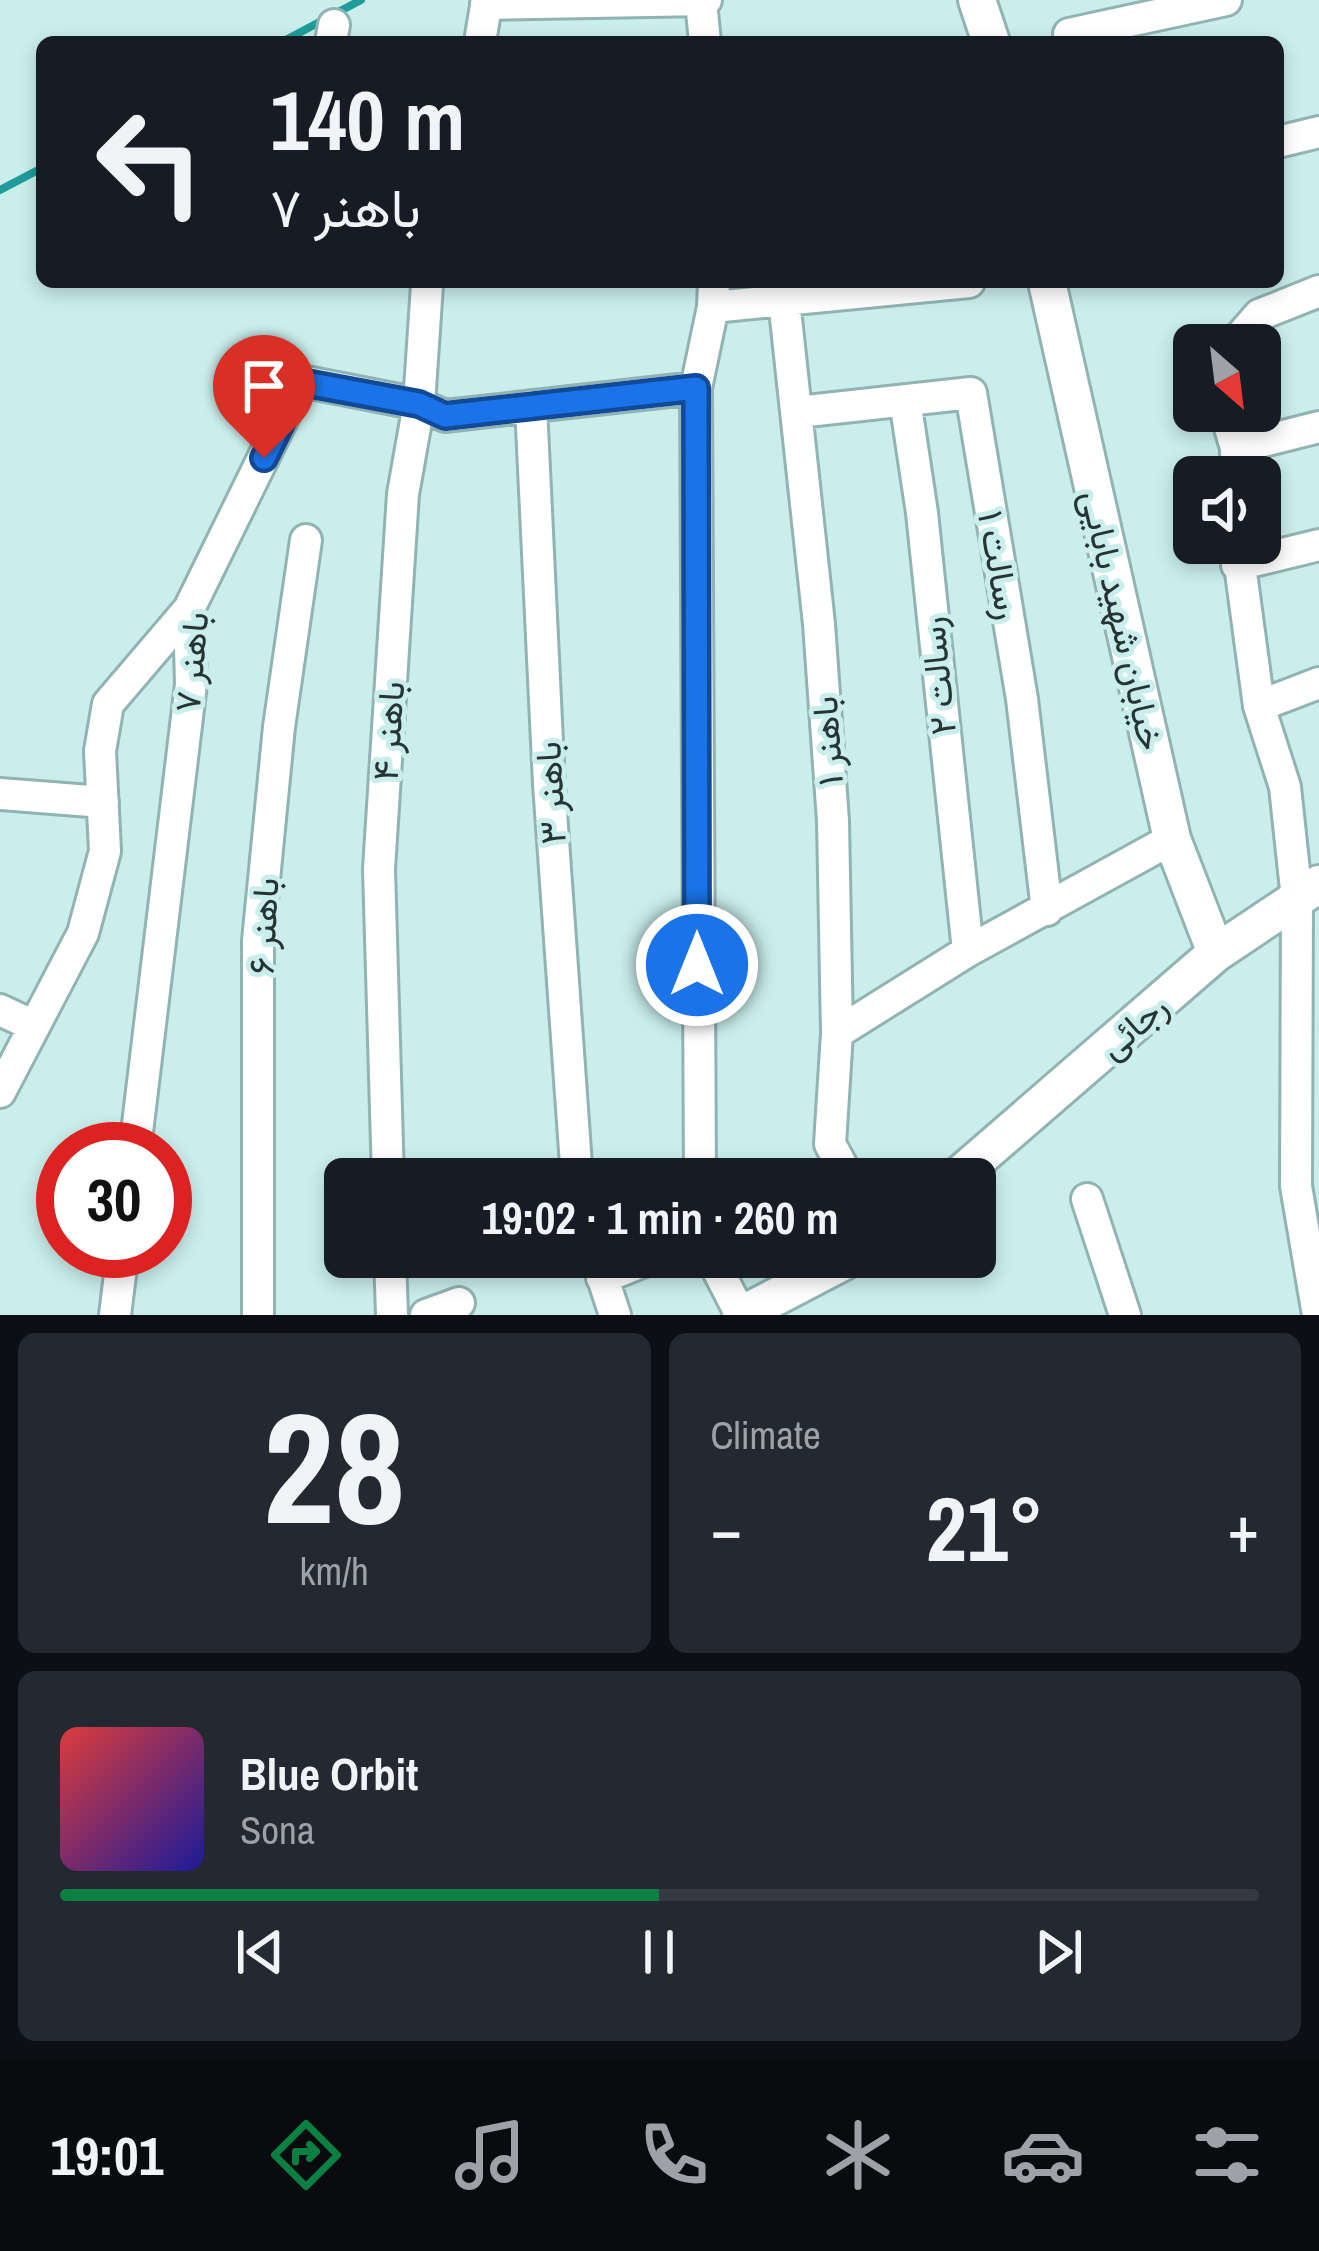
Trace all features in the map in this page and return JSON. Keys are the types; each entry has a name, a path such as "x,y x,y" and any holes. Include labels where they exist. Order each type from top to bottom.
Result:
{"street":[{"path":"481,36 487,2 703,0 705,36"},
{"path":"977,0 989,36"},
{"path":"1069,34 1226,0"},
{"path":"1284,141 1319,132"},
{"name":"باهنر ۴","path":"387,1158 379,869 403,494 419,404 427,288"},
{"path":"700,1158 696,388 714,294 784,301 911,288"},
{"name":"خیابان شهید بابایی","path":"1048,288 1172,839 1216,953"},
{"path":"1251,324 1259,315 1319,291"},
{"name":"باهنر ۱","path":"784,301 819,624 833,821 837,1033 830,1144 838,1158"},
{"name":"باهنر ۷","path":"138,1122 191,684 189,609 301,382 419,404 445,416 696,388"},
{"name":"رسالت ۱","path":"797,412 971,393 1022,699 1047,910"},
{"name":"رسالت ۲","path":"905,400 922,512 968,951"},
{"name":"باهنر ۳","path":"531,406 550,806 575,1158"},
{"path":"1250,456 1319,427"},
{"name":"باهنر ۶","path":"258,1315 258,941 279,727 306,540"},
{"path":"1281,549 1319,544"},
{"path":"1238,564 1259,706 1285,788 1308,891 1294,1026 1297,1186 1318,1315"},
{"path":"0,1092 83,933 105,850 100,751 108,704 189,609"},
{"path":"1259,706 1319,683"},
{"path":"0,794 103,802"},
{"path":"837,1033 968,951 1172,839"},
{"name":"رجائی","path":"979,1158 1216,953 1308,891"},
{"path":"0,1010 34,1026"},
{"path":"1087,1199 1125,1315"},
{"path":"116,1315 120,1278"},
{"path":"391,1278 392,1315"},
{"path":"603,1278 615,1315"},
{"path":"722,1278 741,1315 812,1278"},
{"path":"427,1315 459,1304"}],"waterway":[{"path":"293,36 361,0"},
{"path":"0,190 36,171"}],"route":[{"path":"264,458 301,382 419,404 445,416 696,388 697,965"}]}
